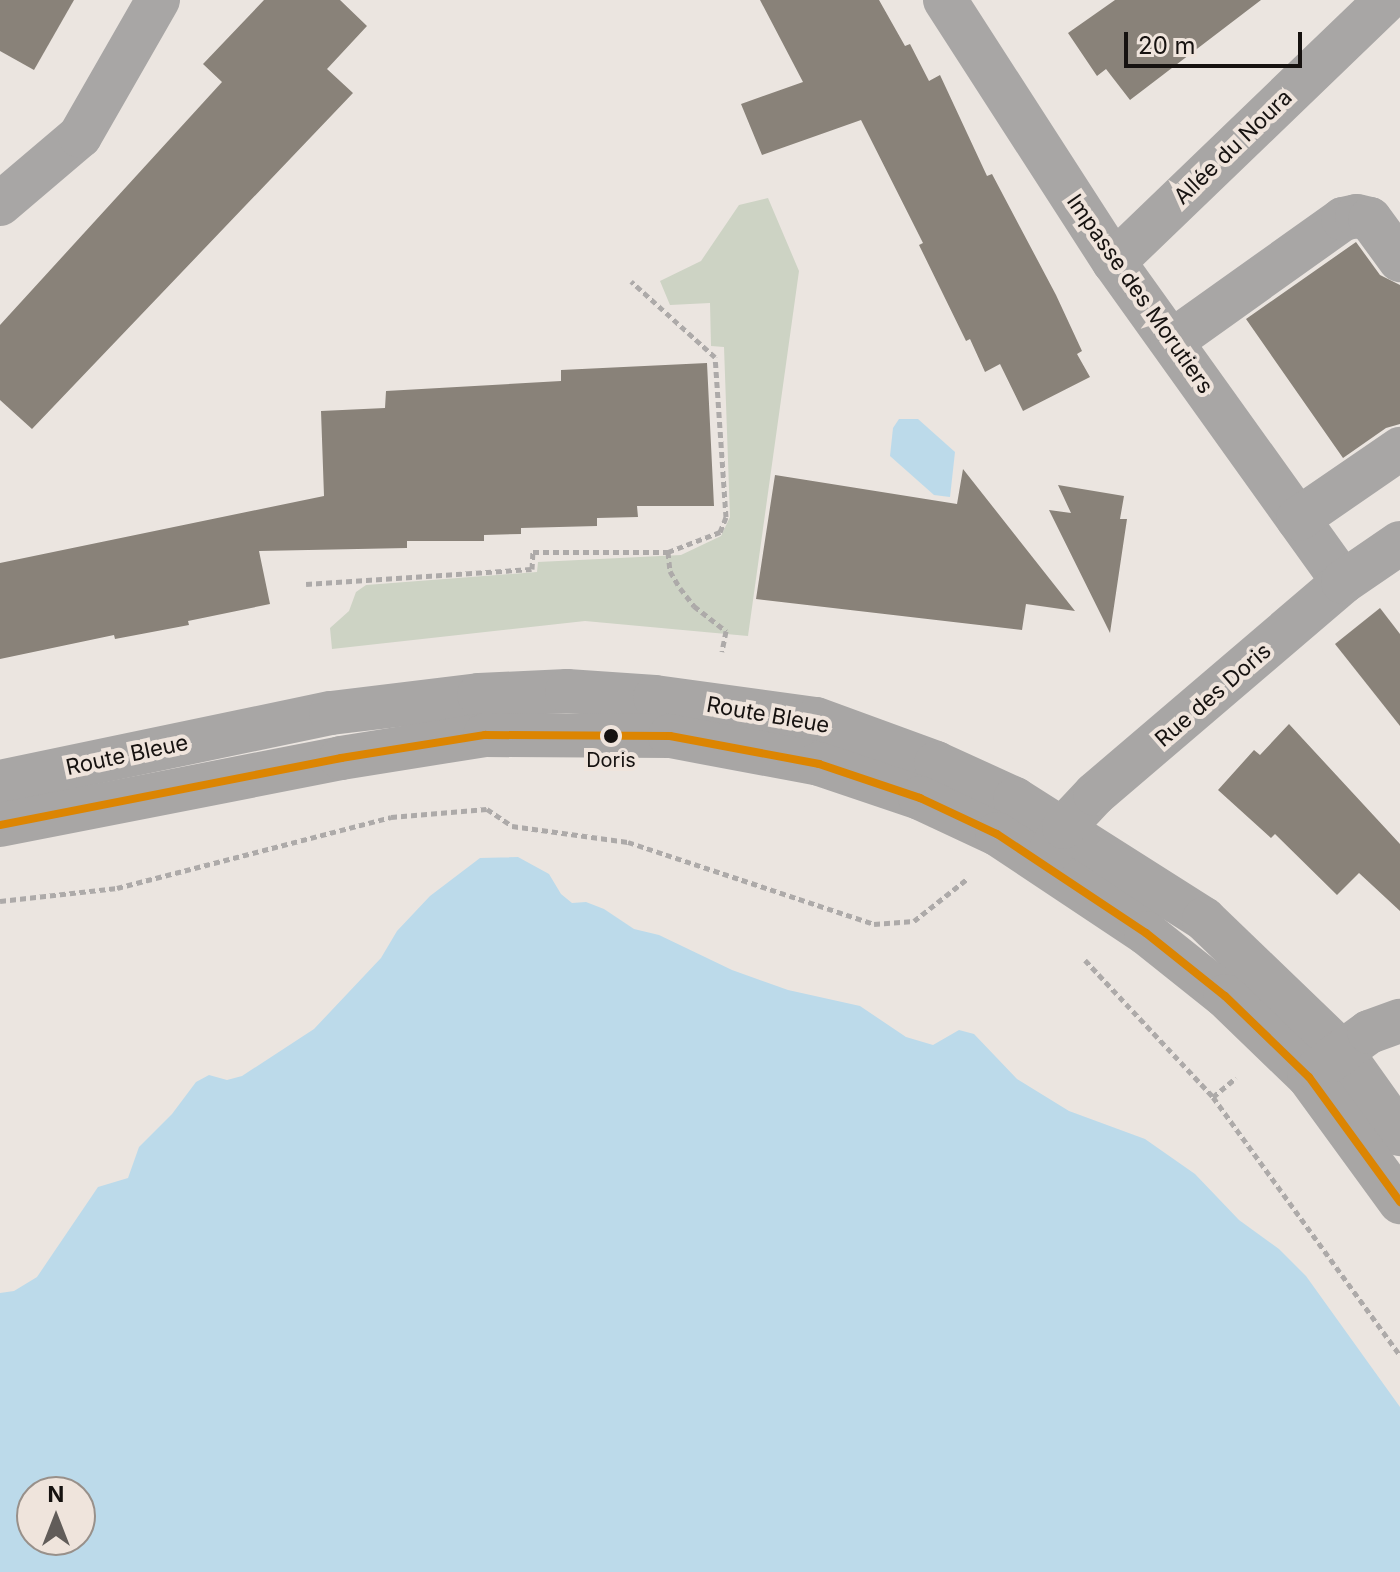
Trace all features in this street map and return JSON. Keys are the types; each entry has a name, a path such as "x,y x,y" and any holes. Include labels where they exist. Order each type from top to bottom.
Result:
{"street":[{"path":"0,204 80,136 158,0"},
{"name":"Impasse des Morutiers","path":"945,0 1114,262 1343,582"},
{"name":"Allée du Noura","path":"1114,262 1386,0"},
{"path":"1172,341 1343,219 1357,216 1370,219 1400,260"},
{"path":"1298,519 1400,449"},
{"name":"Rue des Doris","path":"1054,845 1095,794 1343,582 1400,543"},
{"name":"Route Bleue","path":"0,782 331,713 479,695 567,691 655,697 816,719 936,763 1015,799 1054,845 1146,933 1225,996 1325,1064 1400,1134"},
{"name":"Route Bleue","path":"0,825 341,758 471,738 593,733 670,736 819,764 920,798 997,834 1054,845"},
{"path":"1325,1064 1369,1032 1400,1021"},
{"name":"Route Bleue","path":"1325,1064 1400,1202"}],"path":[{"path":"306,584 532,569 533,552 668,552 720,532 726,517 715,357 631,281"},
{"path":"668,552 670,571 680,588 694,606 726,631 720,663"},
{"path":"0,901 117,888 391,817 487,809 512,826 628,842 874,924 914,921 970,877"},
{"path":"1084,959 1213,1097 1400,1355"},
{"path":"1213,1097 1242,1072"}],"green space":[{"path":"768,198 799,271 748,636 585,621 332,649 330,628 349,611 356,592 366,585 537,572 538,562 681,555 721,536 730,517 724,347 711,346 710,303 670,305 660,281 701,261 739,205"}],"water":[{"path":"899,419 918,419 955,452 950,497 934,495 890,456 893,428"},
{"path":"518,857 549,874 561,894 572,903 586,902 604,909 634,929 659,935 732,970 788,990 860,1006 906,1037 933,1045 959,1030 974,1034 1017,1079 1069,1111 1145,1139 1195,1174 1239,1220 1279,1249 1306,1276 1400,1407 1400,1572 0,1572 0,1293 14,1291 37,1277 98,1187 128,1178 139,1147 172,1114 196,1082 209,1075 227,1080 242,1076 314,1029 381,958 397,931 430,896 480,858"}],"building":[{"path":"0,0 74,0 34,70 0,51"},
{"path":"264,0 340,0 367,26 327,69 353,93 32,429 0,400 0,325 222,82 203,64"},
{"path":"760,0 879,0 905,46 910,44 929,81 940,75 987,176 992,174 1056,295 1082,351 1077,354 1090,377 1023,411 1000,364 985,372 970,339 966,341 919,245 923,243 861,120 762,155 741,104 803,82"},
{"path":"1115,0 1261,0 1130,100 1106,69 1097,76 1068,33"},
{"path":"1356,242 1380,275 1400,285 1400,424 1386,428 1343,458 1246,319"},
{"path":"707,363 714,506 637,506 638,517 597,518 597,526 521,528 521,534 484,535 484,541 407,541 407,548 259,551 270,604 188,621 189,625 115,639 114,635 0,659 0,563 324,496 321,411 385,408 386,391 561,381 561,370"},
{"path":"963,469 1075,611 1026,604 1022,630 756,599 775,475 957,504"},
{"path":"1058,485 1124,496 1120,519 1127,519 1110,633 1049,510 1071,513"},
{"path":"1380,608 1400,634 1400,726 1335,644"},
{"path":"1289,724 1400,844 1400,911 1359,873 1337,895 1275,834 1271,838 1218,790 1254,750 1260,755"}],"transit line":[{"path":"0,825 341,758 485,735 670,736 819,764 920,798 997,834 1146,933 1225,996 1309,1077 1400,1202"}],"place":[{"name":"Doris","path":"611,736"}]}
